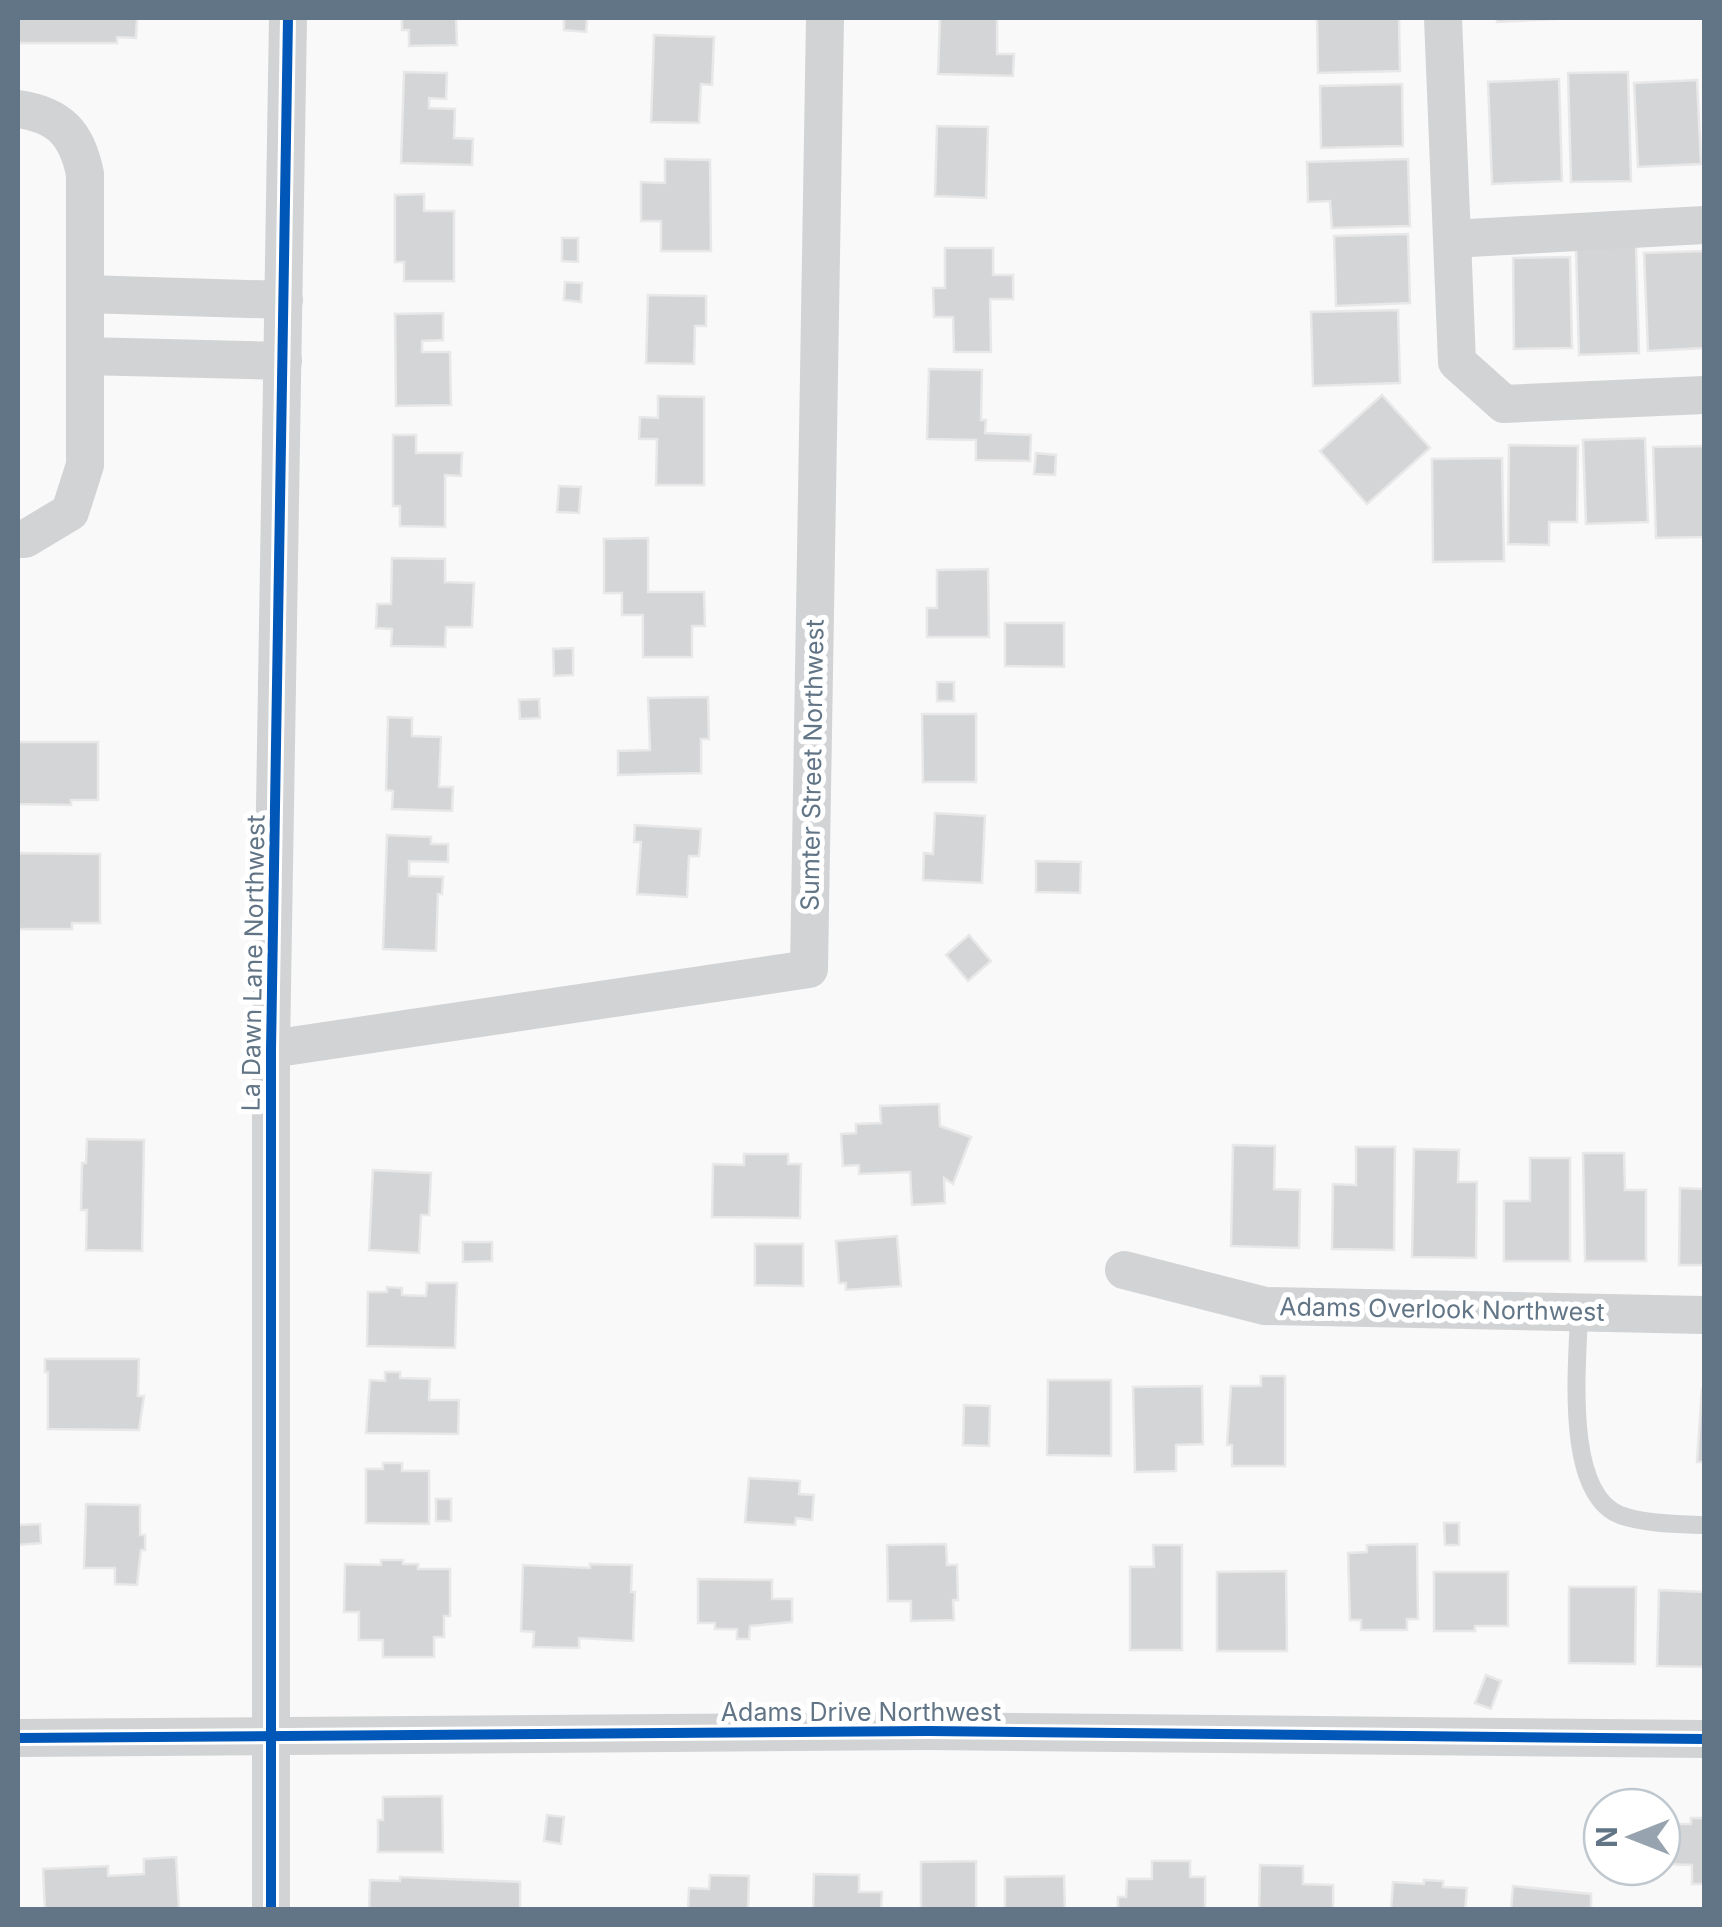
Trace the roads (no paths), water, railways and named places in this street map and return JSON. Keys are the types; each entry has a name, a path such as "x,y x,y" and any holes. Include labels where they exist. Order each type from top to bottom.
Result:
{"street":[{"name":"La Dawn Lane Northwest","path":"271,1910 271,1049 288,18"},
{"name":"Sumter Street Northwest","path":"271,1049 808,969 824,18"},
{"path":"1443,18 1457,362 1504,404 1704,394"},
{"path":"18,109 58,122 79,145 85,174 85,466 70,512 18,539"},
{"path":"1452,239 1704,225"},
{"path":"85,294 284,300"},
{"path":"85,356 283,361"},
{"name":"Adams Overlook Northwest","path":"1124,1270 1265,1306 1704,1315"},
{"name":"Adams Drive Northwest","path":"18,1738 928,1731 1704,1739"}],"lane":[{"path":"1580,1312 1578,1402 1582,1462 1594,1492 1618,1514 1704,1525"}]}
